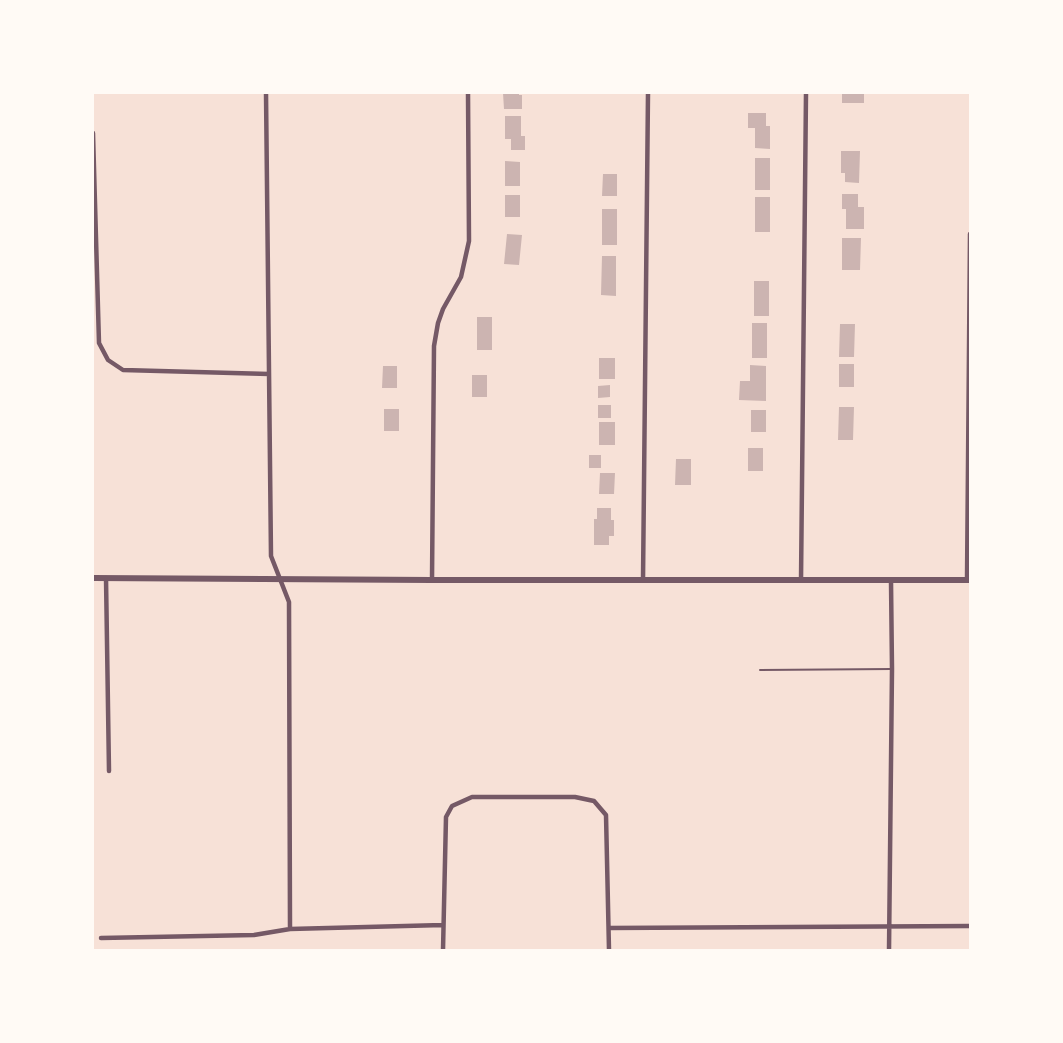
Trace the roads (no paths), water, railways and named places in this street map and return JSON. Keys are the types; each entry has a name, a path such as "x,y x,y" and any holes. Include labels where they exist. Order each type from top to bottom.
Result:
{"street":[{"path":"266,93 271,556 289,602 290,929"},
{"path":"432,580 434,346 443,309 461,277 469,241 468,93"},
{"path":"643,580 648,93"},
{"path":"801,580 806,93"},
{"path":"93,133 99,343 108,360 123,370 269,374"},
{"path":"93,578 968,580 970,234"},
{"path":"106,578 109,771"},
{"path":"889,950 891,580"},
{"path":"443,950 446,817 452,806 472,797 574,797 594,801 606,815 609,950"},
{"path":"101,938 254,935 290,929 443,925"},
{"path":"609,928 970,926"}],"lane":[{"path":"760,670 892,669"}]}
